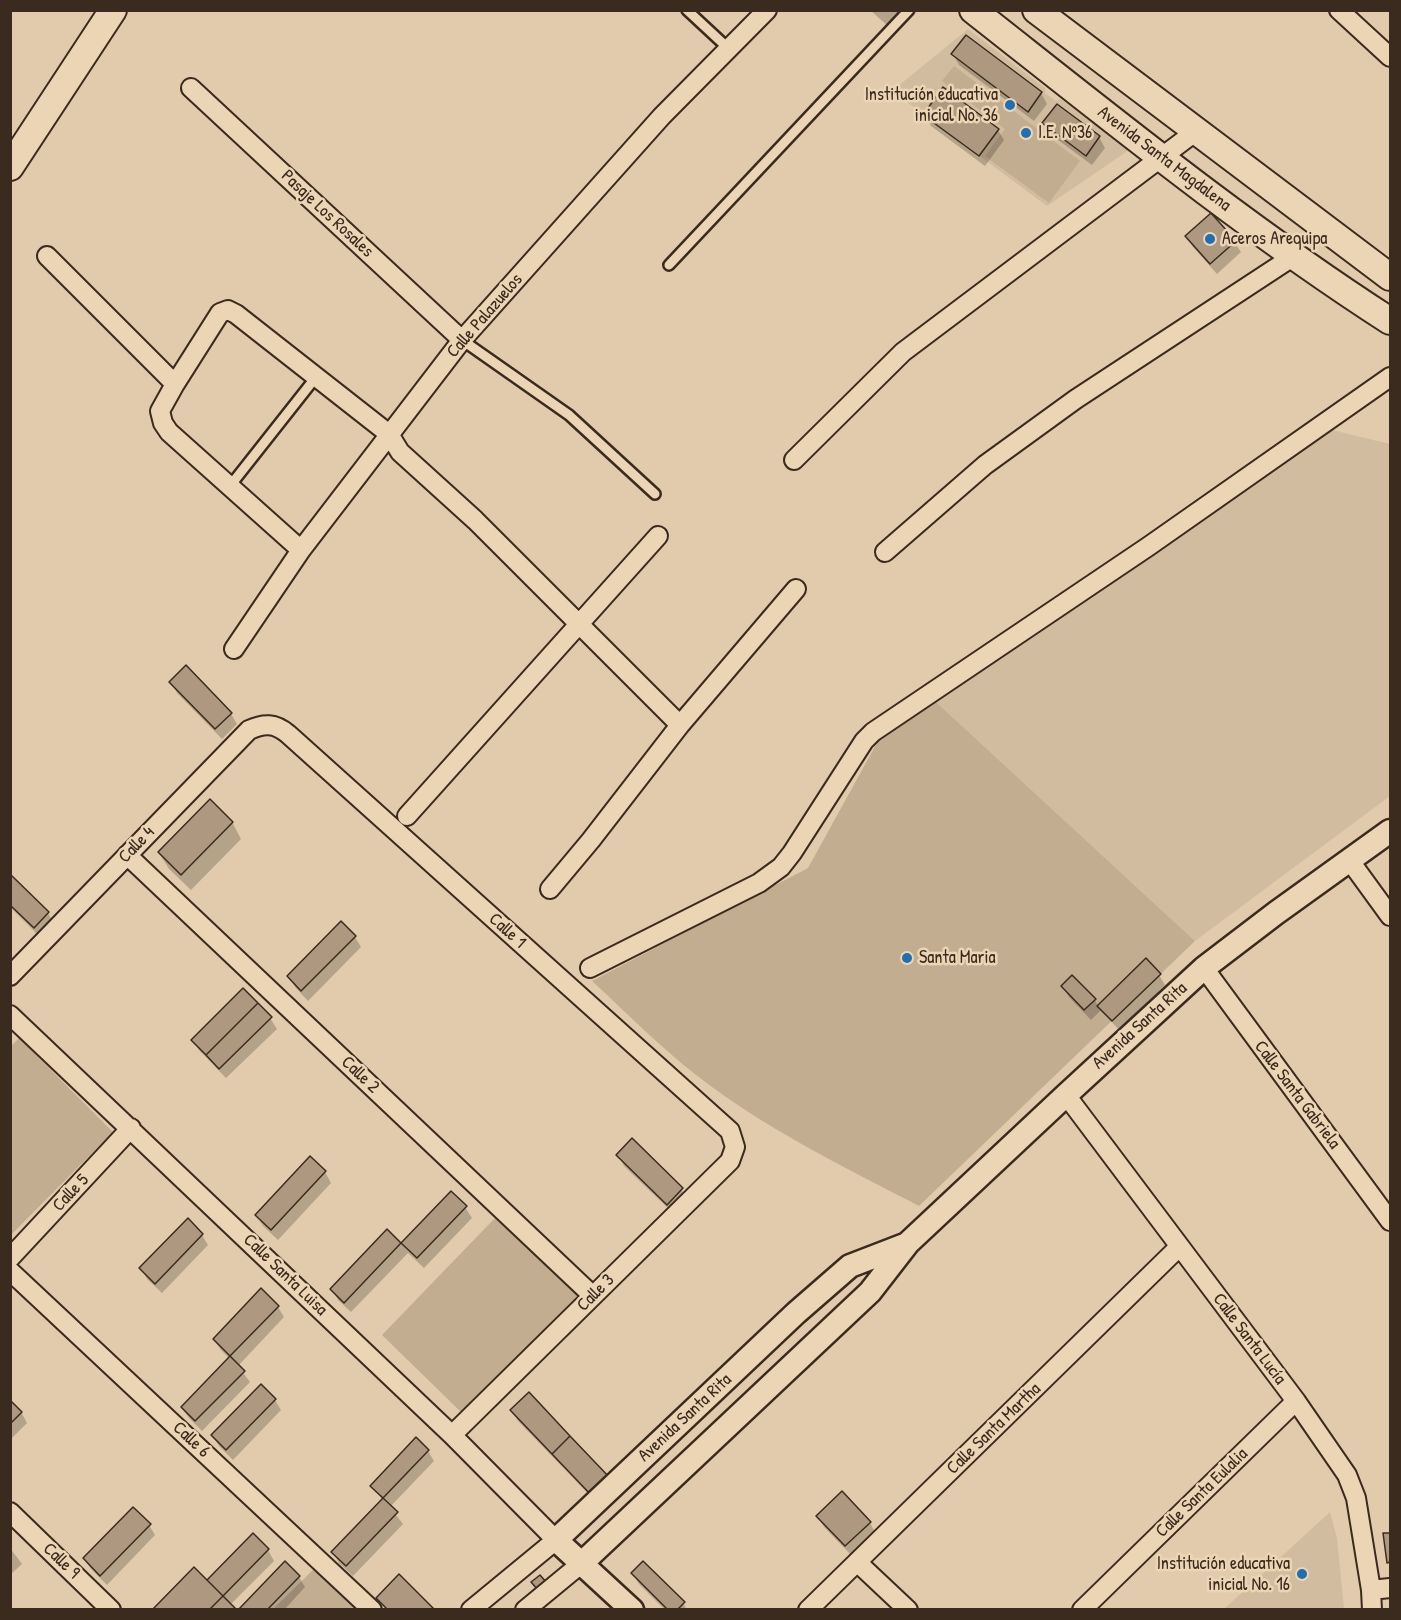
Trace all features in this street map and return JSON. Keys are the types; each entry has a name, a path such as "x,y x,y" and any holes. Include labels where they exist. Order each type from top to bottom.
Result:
{"main road":[{"path":"10,167 113,10"},
{"name":"Avenida Santa Magdalena","path":"973,10 1160,157 1294,256 1390,321"},
{"path":"1036,10 1390,277"}],"street":[{"name":"Calle Palazuelos","path":"234,649 301,550 462,340 623,159 767,10"},
{"path":"1339,10 1390,57"},
{"name":"Pasaje Los Rosales","path":"191,87 462,340"},
{"path":"794,460 903,352 1195,132"},
{"path":"47,256 175,384"},
{"path":"885,552 985,465 1076,399 1294,256"},
{"path":"301,550 170,432 163,423 160,411 175,384 220,313 228,310 389,434 400,452 475,520 680,725"},
{"path":"590,968 759,883 781,867 864,741 873,732 1149,546 1390,377"},
{"path":"407,816 658,536"},
{"path":"550,889 680,725 796,589"},
{"name":"Calle 4","path":"10,976 249,730 259,725 269,724"},
{"name":"Calle 1","path":"269,724 280,727 288,734 730,1131 735,1148"},
{"name":"Avenida Santa Rita","path":"525,1610 582,1563 870,1293 908,1243 1204,969 1276,913 1390,831"},
{"name":"Calle 2","path":"128,855 593,1296"},
{"path":"1350,861 1390,916"},
{"name":"Calle Santa Gabriela","path":"1204,969 1390,1221"},
{"name":"Calle Santa Luisa","path":"10,1015 452,1435 556,1540"},
{"name":"Calle Santa Lucía","path":"1066,1095 1296,1401 1347,1475 1356,1498 1371,1590 1372,1610"},
{"name":"Calle 5","path":"10,1258 131,1128"},
{"name":"Calle 3","path":"452,1435 730,1161 735,1148"},
{"name":"Avenida Santa Rita","path":"471,1610 556,1540 796,1313 850,1266 908,1243"},
{"name":"Calle Santa Martha","path":"808,1610 1179,1247"},
{"name":"Calle 6","path":"10,1271 372,1610"},
{"name":"Calle Santa Eulalia","path":"1082,1610 1296,1401"},
{"name":"Calle 9","path":"10,1512 111,1610"},
{"path":"556,1540 632,1610"},
{"path":"857,1562 908,1610"},
{"path":"1371,1590 1390,1588"}],"lane":[{"path":"687,10 729,49"},
{"path":"669,265 909,10"},
{"path":"462,340 569,415 655,494"},
{"path":"230,486 316,377"}],"shaded area":[{"name":"I.E. Nº36","path":"968,29 1045,88 1045,93 1056,101 1061,99 1129,150 1047,206 892,91"},
{"path":"954,66 1080,161 1049,203 985,156 1005,129 942,81"},
{"path":"1332,430 1390,444 1390,796 1195,941 936,702"},
{"name":"Santa Maria","path":"936,702 1195,941 919,1206 813,1150 736,1104 650,1036 592,981 808,868 878,741"},
{"path":"19,1038 113,1132 11,1235 10,1047"},
{"path":"495,1218 579,1294 578,1300 462,1413 382,1335"},
{"name":"Institución educativa inicial No. 16","path":"1330,1512 1337,1538 1344,1609 1224,1609"},
{"path":"315,1568 361,1610 272,1610"}],"building":[{"path":"966,35 1042,92 1028,112 951,54"},
{"path":"943,87 999,129 979,156 923,115"},
{"path":"1057,104 1100,136 1086,156 1042,123"},
{"name":"Aceros Arequipa","path":"1211,213 1236,241 1210,264 1185,236"},
{"path":"186,665 232,713 215,729 169,682"},
{"path":"210,799 233,822 181,875 158,852"},
{"path":"10,874 49,912 34,928 10,905"},
{"path":"341,921 356,936 301,991 287,976"},
{"path":"1146,958 1161,974 1112,1021 1097,1006"},
{"path":"1072,975 1096,999 1084,1010 1061,986"},
{"path":"243,988 258,1003 206,1055 191,1040"},
{"path":"258,1003 272,1017 219,1069 206,1055"},
{"path":"632,1138 683,1188 667,1205 616,1155"},
{"path":"310,1156 326,1171 271,1230 255,1215"},
{"path":"451,1191 467,1206 417,1258 401,1243"},
{"path":"188,1218 203,1234 155,1284 139,1268"},
{"path":"387,1229 401,1243 344,1303 330,1289"},
{"path":"261,1288 279,1306 230,1356 213,1339"},
{"path":"230,1356 245,1371 195,1421 181,1407"},
{"path":"261,1384 276,1399 226,1450 211,1435"},
{"path":"529,1392 570,1436 552,1454 510,1410"},
{"path":"10,1400 22,1412 10,1424"},
{"path":"570,1436 611,1479 593,1497 552,1454"},
{"path":"416,1437 429,1450 383,1498 370,1486"},
{"path":"842,1491 871,1522 845,1546 816,1516"},
{"path":"383,1498 398,1512 346,1566 331,1552"},
{"path":"133,1507 151,1524 100,1576 83,1558"},
{"path":"253,1533 269,1549 223,1596 207,1580"},
{"path":"1383,1533 1390,1533 1390,1562 1387,1563"},
{"path":"285,1561 300,1576 267,1610 238,1610"},
{"path":"643,1561 685,1602 677,1610 668,1610 631,1573"},
{"path":"194,1567 223,1596 209,1610 152,1610"},
{"path":"399,1574 435,1610 388,1610 376,1598"},
{"path":"540,1575 547,1583 538,1590 531,1582"},
{"path":"223,1596 237,1610 209,1610"}],"place":[{"name":"Institución educativa inicial No. 36","path":"1010,105"},
{"name":"I.E. Nº36","path":"1026,133"},
{"name":"Aceros Arequipa","path":"1210,239"},
{"name":"Santa Maria","path":"907,958"},
{"name":"Institución educativa inicial No. 16","path":"1302,1574"}]}
